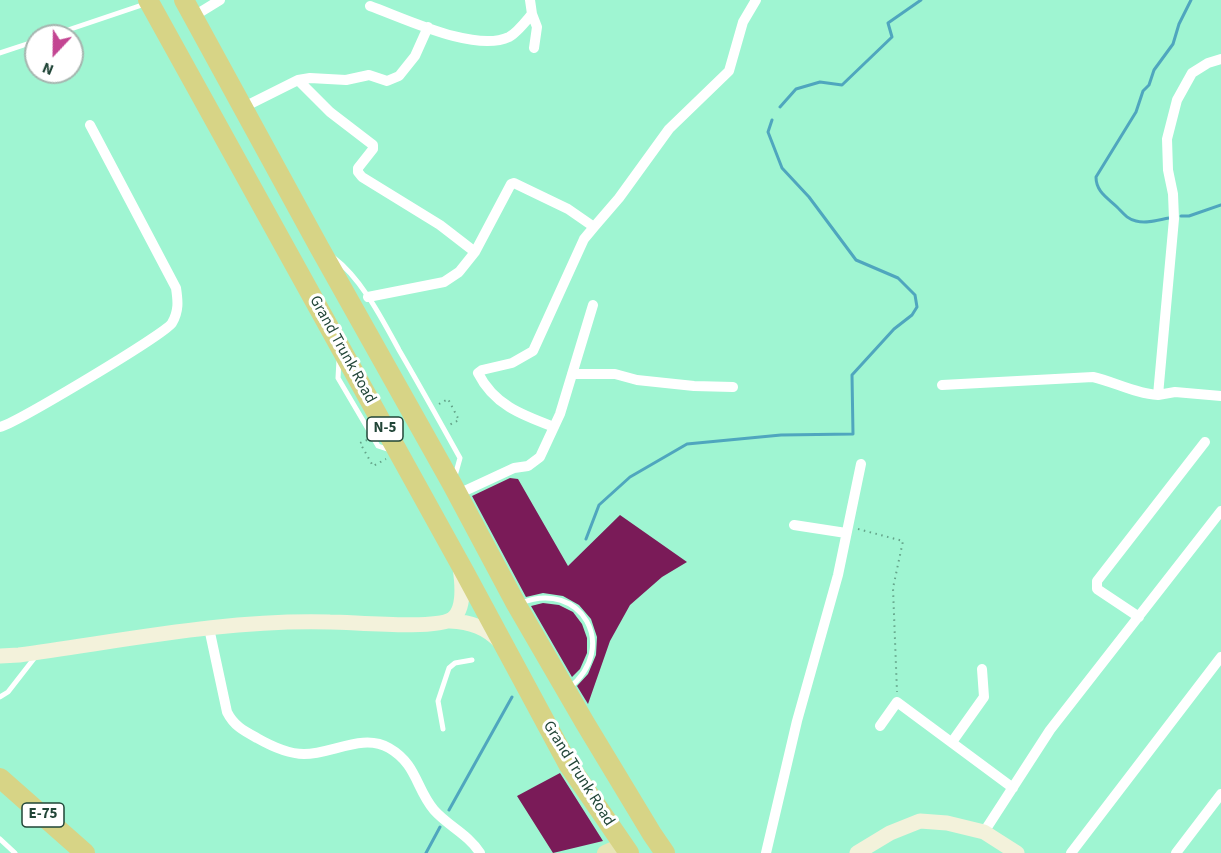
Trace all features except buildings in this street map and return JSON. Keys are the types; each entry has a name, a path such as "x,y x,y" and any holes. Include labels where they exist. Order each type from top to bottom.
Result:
{"highway":[{"path":"176,0 222,84 221,96 218,99 208,99 201,94"},
{"name":"Grand Trunk Road","path":"149,1 568,764 626,849"},
{"name":"Grand Trunk Road","path":"189,8 319,247 455,489 516,604 665,853"},
{"path":"280,174 269,166 252,144 245,148 252,176 293,245 291,258"},
{"name":"E-75","path":"0,777 85,853"}],"main road":[{"path":"605,853 626,849"}],"street":[{"path":"189,8 220,0"},
{"path":"530,0 537,27 534,48"},
{"path":"554,427 500,402 486,388 478,373 512,363 533,351 584,240 619,198 669,129 729,71 743,22 756,0"},
{"path":"370,6 466,40 489,42 511,37 532,14"},
{"path":"244,107 298,80 310,78 345,80 369,75 387,81 393,79 399,76 416,56 428,27"},
{"path":"1158,395 1173,219 1173,194 1168,170 1167,138 1177,100 1192,73 1208,63 1221,59"},
{"path":"298,80 330,112 373,145 373,149 358,168 362,177 440,225 475,252"},
{"path":"0,427 163,331 171,325 179,305 176,288 90,125"},
{"path":"368,297 444,282 459,272 475,252 511,184 514,183 568,208 594,227"},
{"path":"455,489 514,468 528,466 540,457 560,414 593,305"},
{"path":"572,374 615,374 649,381 733,387"},
{"path":"942,385 1093,377 1143,394 1158,395 1175,392 1221,396"},
{"path":"1139,618 1097,589 1096,581 1205,442"},
{"path":"766,853 797,721 838,575 861,464"},
{"path":"984,832 1050,730 1221,511"},
{"path":"794,525 846,530"},
{"path":"450,621 458,614 460,601 462,586 459,562"},
{"path":"0,656 209,628 293,621 417,624 450,621 475,624 494,635 504,646"},
{"path":"209,628 227,712 232,723 275,748 304,754 370,741 389,748 410,766 433,809 473,842 480,853"},
{"path":"1071,853 1221,657"},
{"path":"952,742 984,697 982,669"},
{"path":"880,726 897,702 1013,788"},
{"path":"1176,853 1221,794"},
{"path":"857,853 890,833 920,821 947,823 984,832 1017,853"},
{"path":"652,834 672,853"}],"lane":[{"path":"84,24 149,1"},
{"path":"0,53 24,45"},
{"path":"319,247 342,264 368,297 460,458 455,489"},
{"path":"516,604 535,597 555,597 573,606 587,621 593,640 592,660 582,678 566,690"},
{"path":"0,697 8,692 39,652"},
{"path":"443,729 438,701 448,668 454,663 472,660"},
{"path":"0,839 15,853"}],"path":[{"path":"432,407 448,399 459,420"},
{"path":"360,443 373,466"},
{"path":"846,530 903,541 893,588 897,702"}],"waterway":[{"path":"780,107 796,89 820,82 842,85 892,37 888,23 921,0"},
{"path":"1169,218 1144,222 1130,219 1103,194 1098,187 1096,177 1136,112 1143,91 1149,85 1154,70 1173,44 1179,24 1191,0"},
{"path":"586,539 599,505 630,477 687,444 781,435 853,434 852,375 894,329 912,315 917,307 915,295 898,278 856,260 809,197 782,168 768,132 772,120"},
{"path":"1181,216 1189,216 1221,205"},
{"path":"449,810 512,697"},
{"path":"426,853 440,827"}]}
